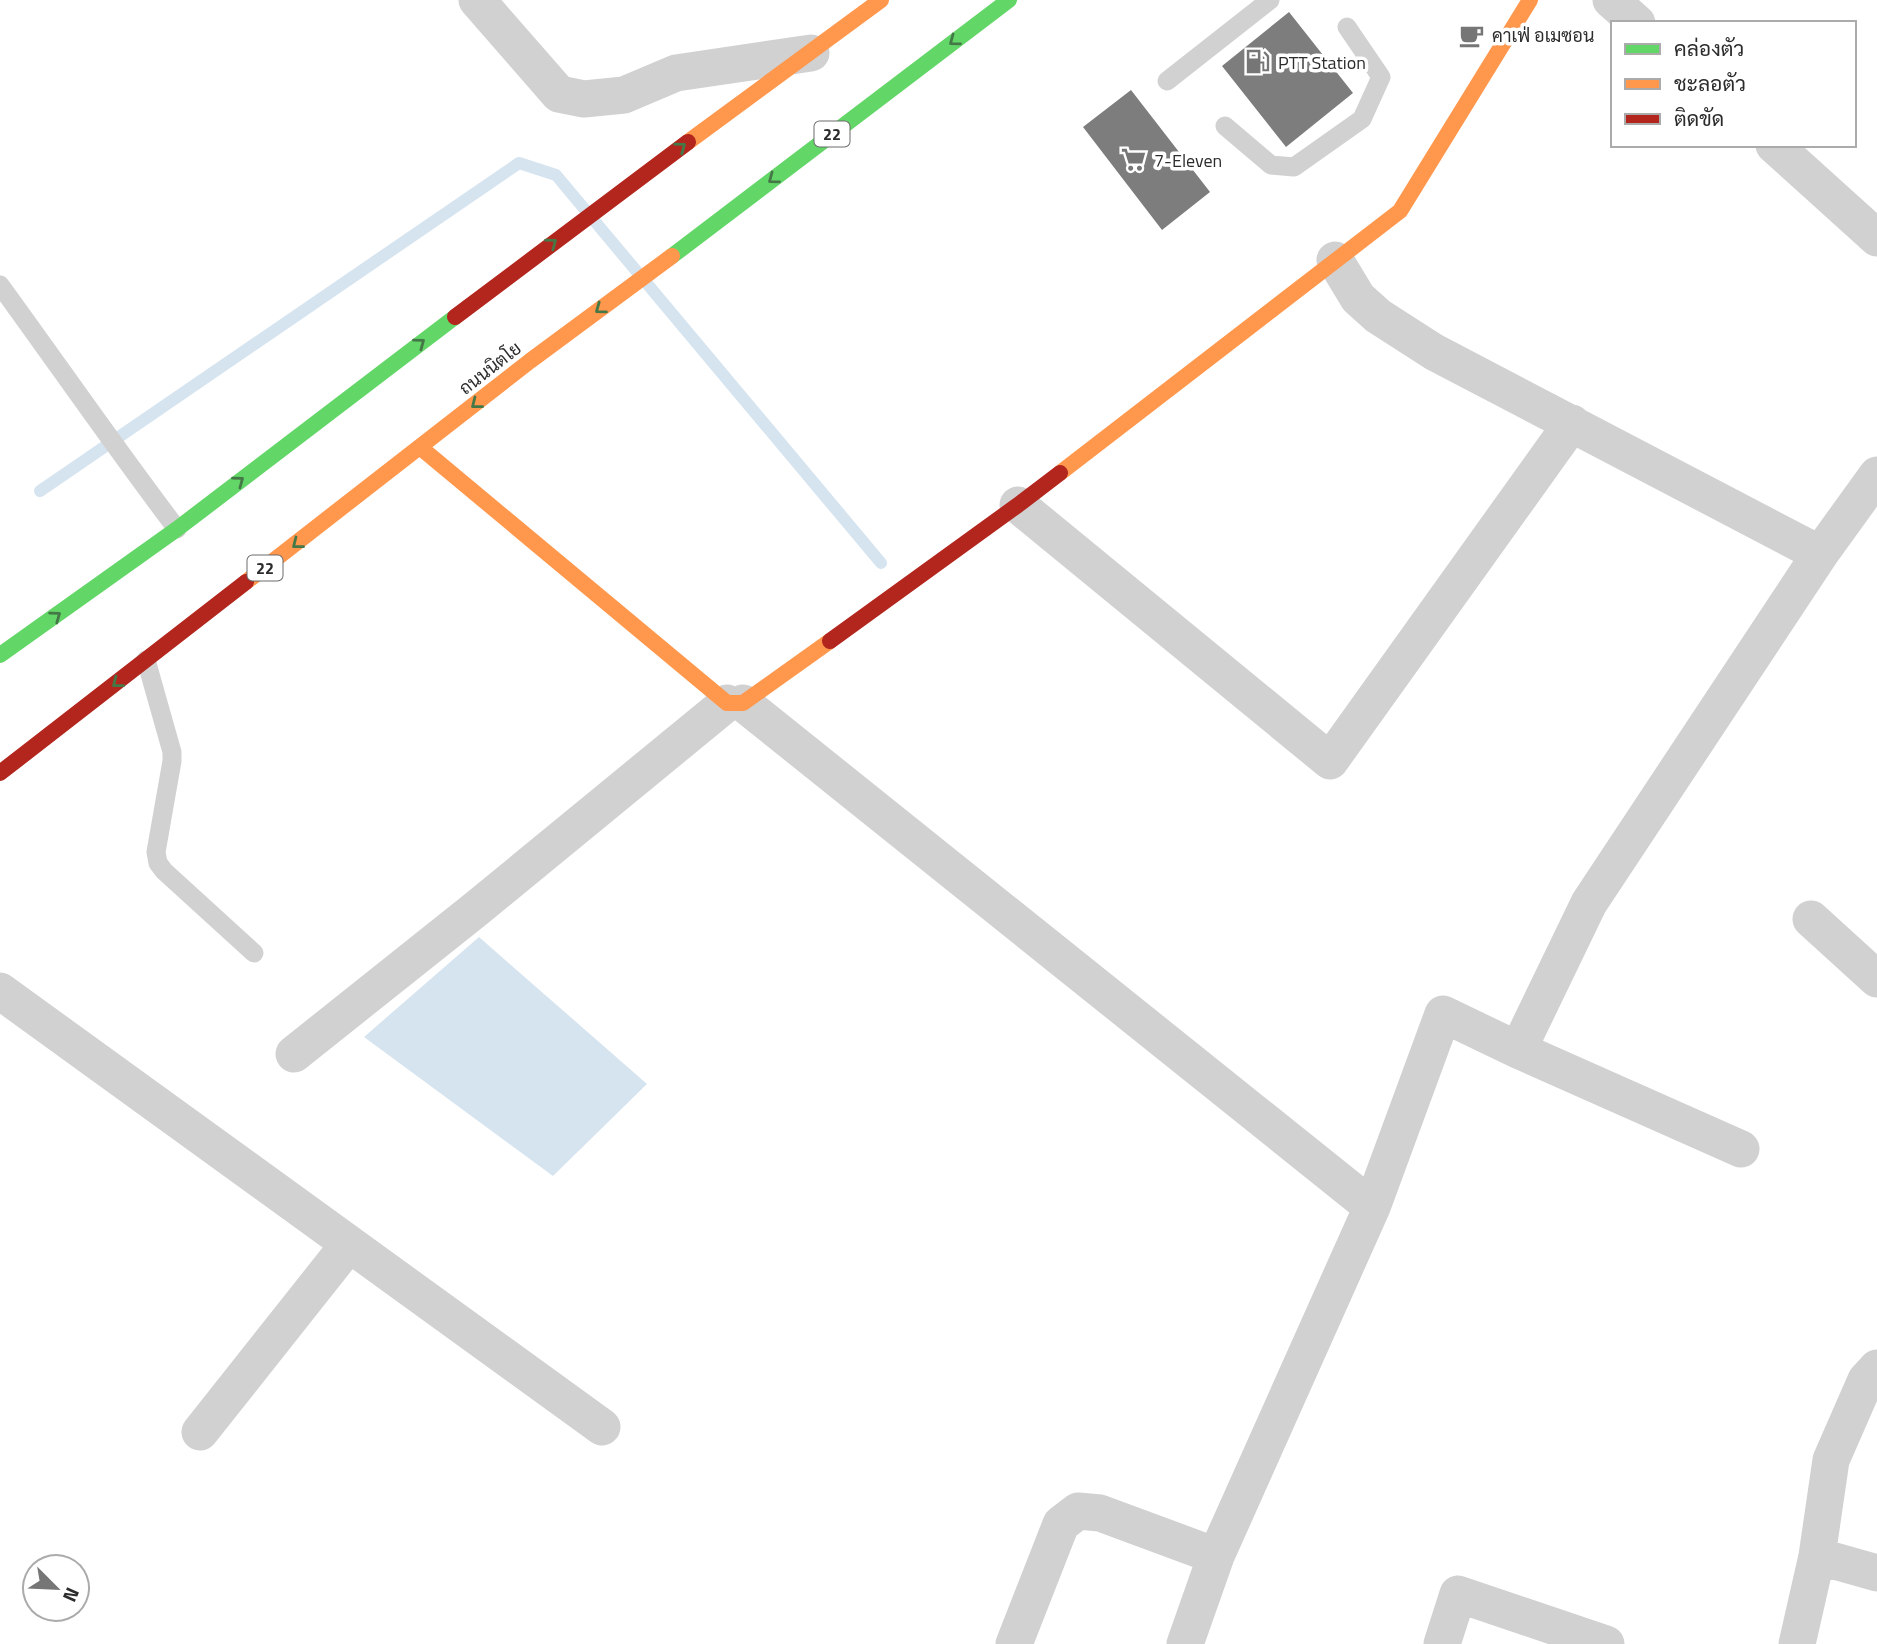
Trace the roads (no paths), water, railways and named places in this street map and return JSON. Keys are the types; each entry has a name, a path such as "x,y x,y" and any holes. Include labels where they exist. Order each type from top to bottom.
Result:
{"main road":[{"path":"0,655 177,529 626,187 881,0"},
{"name":"ถนนนิตโย","path":"0,773 530,361 1009,0"},
{"path":"421,448 735,703 1018,505 1400,211 1530,0"}],"street":[{"path":"477,0 559,94 584,99 624,95 676,73 811,53"},
{"path":"1611,0 1635,21"},
{"path":"1776,147 1877,238"},
{"path":"1335,260 1358,298 1378,316 1434,352 1820,554"},
{"path":"1018,505 1330,761 1572,423"},
{"path":"1518,1050 1589,903 1820,554 1877,475"},
{"path":"294,1054 735,703 1372,1207"},
{"path":"1811,919 1877,979"},
{"path":"0,991 602,1427"},
{"path":"1185,1644 1216,1556 1372,1207 1443,1014 1741,1149"},
{"path":"200,1433 349,1244"},
{"path":"1797,1644 1817,1556 1831,1460 1866,1380 1877,1368"},
{"path":"1013,1644 1061,1524 1078,1511 1100,1513 1216,1556"},
{"path":"1817,1556 1877,1573"},
{"path":"1442,1644 1458,1594 1606,1644"}],"lane":[{"path":"1167,81 1270,0"},
{"path":"1225,126 1271,165 1294,167 1362,119 1381,77 1347,27"},
{"path":"0,285 177,529"},
{"path":"146,660 172,752 156,852 158,863 254,953"}],"waterway":[{"path":"40,491 519,163 556,175 881,563"}],"place":[{"name":"คาเฟ่ อเมซอน","path":"1472,35"},
{"name":"PTT Station","path":"1258,62"},
{"name":"7-Eleven","path":"1134,160"}]}
